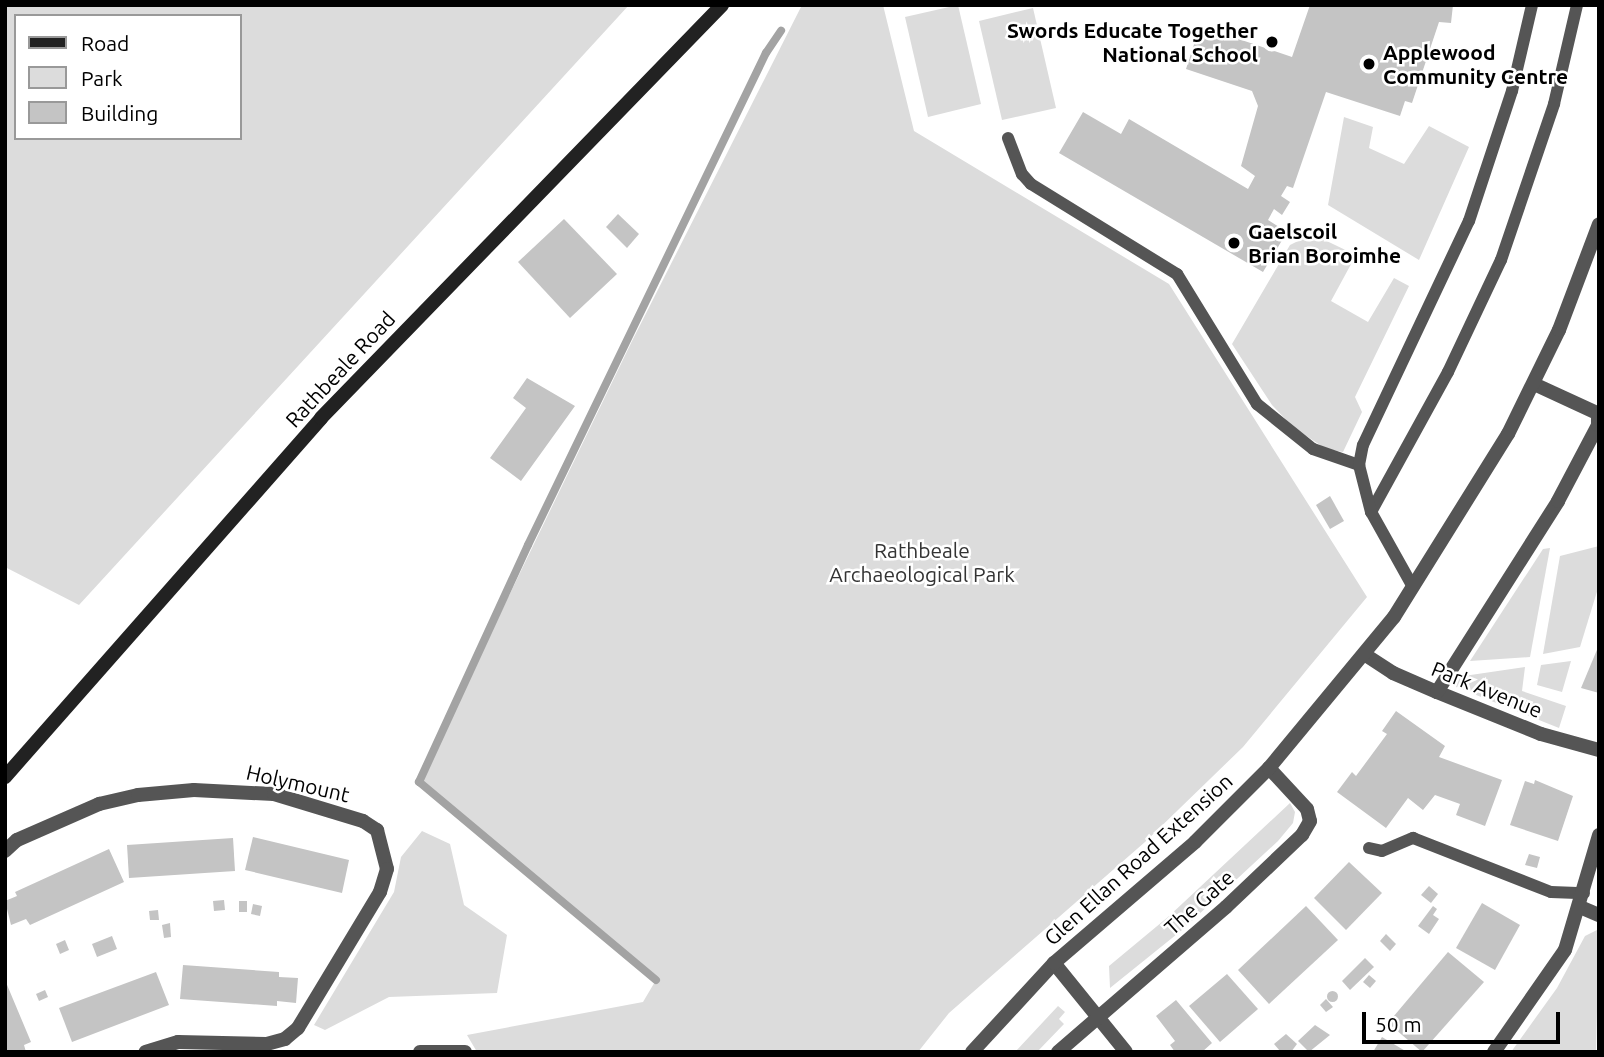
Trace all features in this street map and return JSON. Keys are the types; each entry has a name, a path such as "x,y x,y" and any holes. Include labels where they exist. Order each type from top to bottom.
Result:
{"main road":[{"name":"Rathbeale Road","path":"5,776 321,418 722,5"}],"street":[{"name":"Glen Ellan Road Extension","path":"972,1052 1054,963 1195,842 1269,768 1364,654 1413,587 1486,475 1534,384 1599,224"},
{"path":"1437,692 1558,500 1598,425 1599,414 1534,384"},
{"name":"Park Avenue","path":"1364,654 1393,673 1437,692 1541,734 1599,750"},
{"name":"The Gate","path":"1058,1052 1226,907 1302,835 1310,821 1307,809 1269,768"},
{"name":"Holymount","path":"5,851 17,840 99,804 138,795 194,790 274,794 363,821 377,830 387,869 380,892 298,1028 285,1039 266,1044 178,1042 145,1052"},
{"path":"1494,1052 1565,950 1582,900 1599,835"},
{"path":"1582,900 1599,915"},
{"path":"1054,963 1126,1052"},
{"path":"420,1052 465,1052"}],"lane":[{"path":"1413,587 1371,512 1359,465 1374,418 1440,292 1469,221 1513,91 1532,5"},
{"path":"1371,512 1448,372 1501,260 1554,104 1577,5"},
{"path":"1008,138 1031,184 1177,274 1257,404 1313,449 1359,465"},
{"path":"1369,848 1382,850 1413,838 1551,892 1582,900"}],"green space":[{"path":"5,5 629,5 79,605 5,567"},
{"name":"Rathbeale Archaeological Park","path":"802,5 883,5 914,131 1169,284 1367,597 1243,747 1145,842 949,1013 918,1052 477,1052 467,1035 643,1002 656,980 419,782 632,341"},
{"path":"958,5 981,104 928,117 905,17"},
{"path":"1033,8 1056,108 1002,120 979,21"},
{"path":"1344,117 1373,127 1369,148 1404,164 1429,126 1469,147 1419,260 1328,205"},
{"path":"1312,234 1356,255 1331,301 1368,322 1394,278 1409,286 1355,397 1362,412 1343,452 1326,449 1293,427 1272,405 1232,344 1290,245"},
{"path":"1599,546 1599,585 1580,647 1543,654 1560,556"},
{"path":"1550,548 1530,657 1470,661 1543,549"},
{"path":"1571,661 1562,692 1537,685 1541,665"},
{"path":"1525,667 1522,691 1566,706 1559,728 1456,687 1457,677"},
{"path":"1290,803 1295,812 1293,823 1278,841 1182,930 1110,988 1109,966 1168,917"},
{"path":"422,831 450,844 464,905 507,935 497,993 389,997 325,1030 314,1025 394,892 401,857"},
{"path":"1599,929 1596,1052 1511,1052 1557,988 1585,936"},
{"path":"1058,1006 1065,1012 1059,1019 1064,1024 1037,1052 1015,1052"}],"building":[{"path":"1310,5 1453,5 1451,23 1439,22 1412,103 1405,101 1400,116 1326,92 1293,188 1287,186 1281,196 1290,202 1282,215 1274,209 1268,220 1287,232 1263,272 1059,153 1083,112 1121,134 1129,119 1248,189 1255,176 1241,166 1258,106 1252,91 1186,69 1200,26 1292,57"},
{"path":"618,214 639,234 627,248 606,227"},
{"path":"564,219 617,274 570,318 518,262"},
{"path":"527,378 575,406 521,481 490,458 526,408 513,398"},
{"path":"1330,496 1344,521 1330,529 1316,505"},
{"path":"1599,645 1599,693 1581,688"},
{"path":"1396,711 1445,746 1439,757 1502,780 1485,826 1456,815 1460,804 1435,795 1423,810 1408,798 1386,828 1337,792 1352,772 1356,776 1387,734 1382,731"},
{"path":"1535,780 1573,796 1558,841 1510,825 1525,781 1534,784"},
{"path":"253,837 349,860 342,893 245,870"},
{"path":"233,838 235,871 129,878 127,845"},
{"path":"109,849 124,882 30,925 26,919 11,925 5,901 17,896 15,892"},
{"path":"1529,854 1540,857 1537,868 1525,865"},
{"path":"1349,862 1382,893 1346,930 1314,898"},
{"path":"1429,886 1438,894 1431,903 1421,895"},
{"path":"224,900 225,910 214,911 213,901"},
{"path":"239,901 247,901 247,912 239,912"},
{"path":"1482,903 1520,925 1495,970 1456,948"},
{"path":"253,904 262,906 260,916 251,914"},
{"path":"1306,906 1338,940 1269,1004 1238,970"},
{"path":"1433,906 1437,909 1433,915 1439,919 1429,934 1418,926"},
{"path":"158,910 159,920 150,920 149,911"},
{"path":"170,923 171,937 164,938 162,925"},
{"path":"1386,934 1396,944 1390,951 1380,941"},
{"path":"112,936 117,949 97,957 92,944"},
{"path":"65,940 69,950 60,954 56,944"},
{"path":"1448,952 1484,982 1422,1052 1388,1023"},
{"path":"1365,958 1374,967 1350,990 1342,981"},
{"path":"183,965 279,972 279,977 298,978 296,1003 277,1001 277,1006 180,999"},
{"path":"156,972 169,1005 72,1042 59,1008"},
{"path":"1227,974 1258,1009 1220,1042 1189,1006"},
{"path":"1369,975 1376,981 1370,988 1363,982"},
{"path":"5,980 31,1042 24,1045 26,1052 5,1052"},
{"path":"45,990 48,997 39,1001 36,994"},
{"path":"1332,991 1336,992 1336,1000 1332,1001 1328,1000 1327,996 1328,992"},
{"path":"1326,999 1333,1007 1326,1012 1320,1005"},
{"path":"1176,1000 1212,1043 1202,1052 1175,1052 1170,1045 1175,1041 1156,1016"},
{"path":"1315,1025 1330,1035 1309,1052 1298,1041"},
{"path":"1286,1034 1297,1044 1291,1052 1280,1051 1274,1044"},
{"path":"1382,1037 1407,1052 1373,1052"}],"waterway":[{"path":"656,980 419,782 528,545 766,53 781,31"}],"place":[{"name":"Swords Educate Together National School","path":"1272,42"},
{"name":"Applewood Community Centre","path":"1369,64"},
{"name":"Gaelscoil Brian Boroimhe","path":"1234,243"}]}
